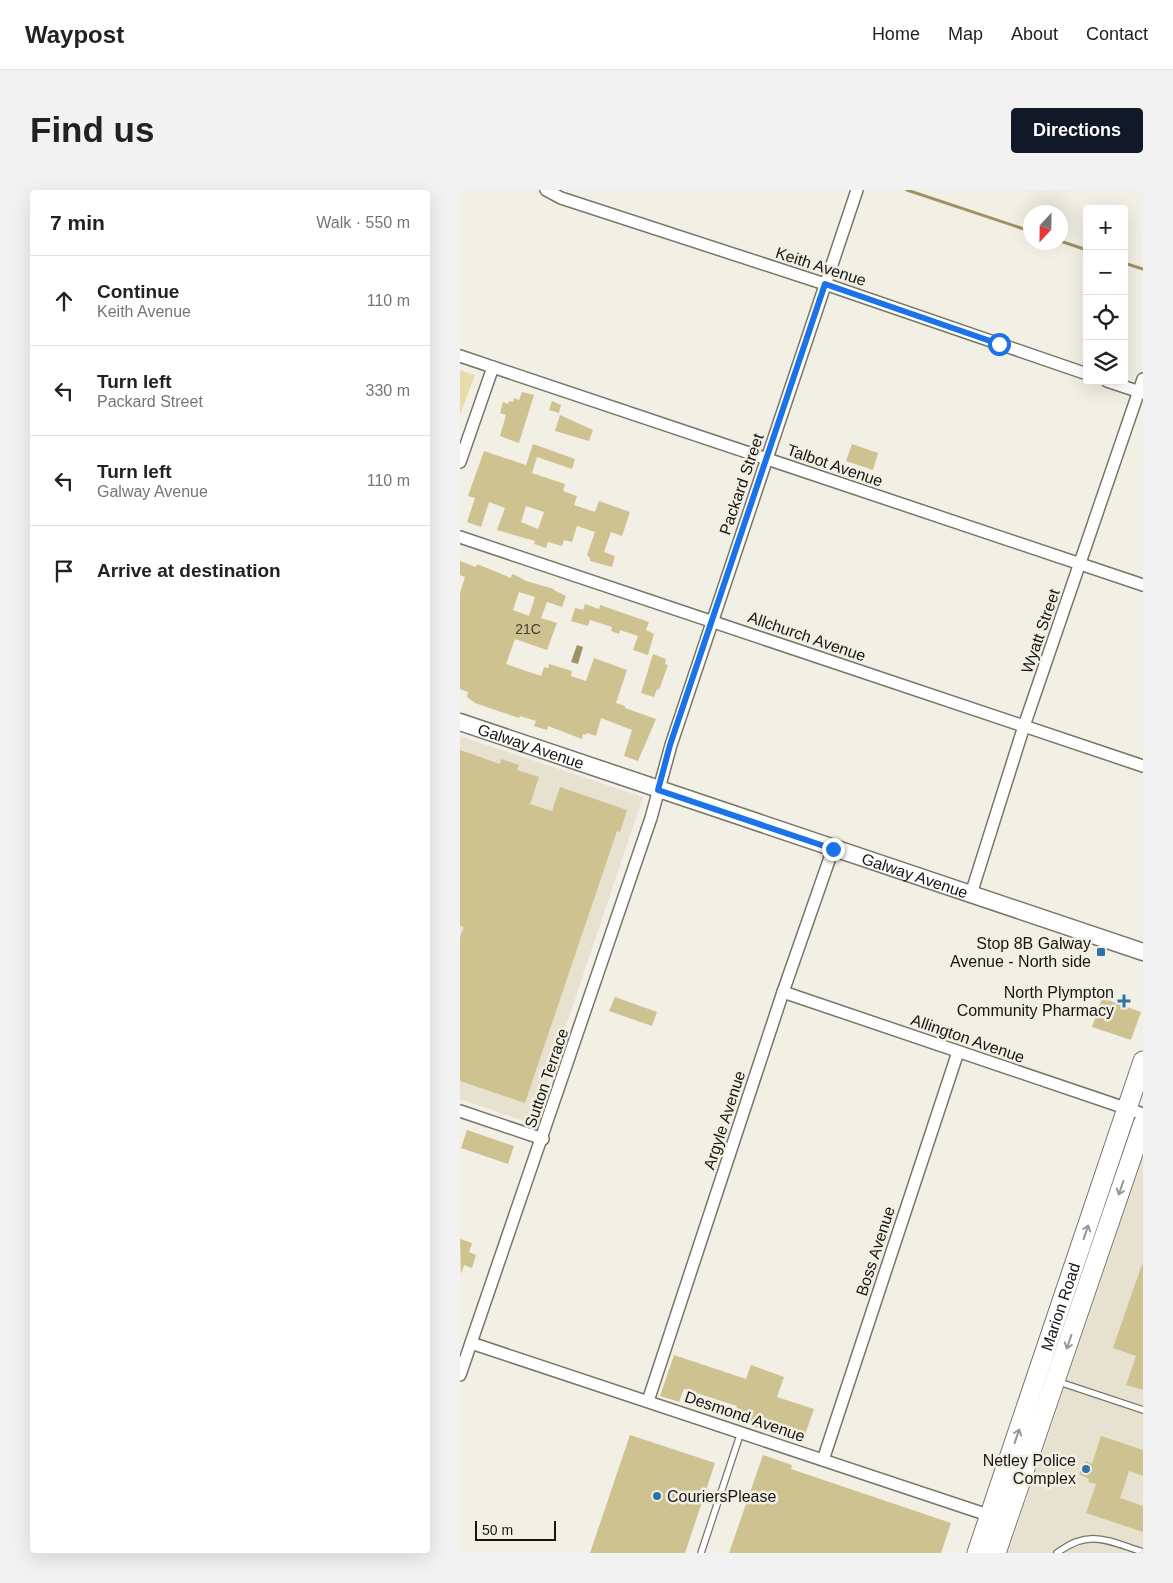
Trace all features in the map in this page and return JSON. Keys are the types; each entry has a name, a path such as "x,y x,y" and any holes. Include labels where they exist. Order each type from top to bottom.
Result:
{"main road":[{"name":"Marion Road","path":"996,1553 999,1518 1038,1374 1118,1136 1135,1111 1143,1061"},
{"name":"Marion Road","path":"977,1553 999,1518 1056,1381 1140,1143 1143,1124"}],"street":[{"name":"Keith Avenue","path":"546,190 560,198 825,284 1083,373"},
{"name":"Packard Street","path":"658,790 712,622 857,190"},
{"name":"Talbot Avenue","path":"460,356 1143,585"},
{"path":"460,462 493,367"},
{"name":"Wyatt Street","path":"971,894 1024,726 1141,393 1143,379"},
{"path":"1118,385 1141,393"},
{"name":"Allchurch Avenue","path":"460,537 1143,766"},
{"name":"Galway Avenue","path":"460,722 1143,952"},
{"name":"Sutton Terrace","path":"460,1375 543,1139 651,818 658,790"},
{"name":"Argyle Avenue","path":"648,1401 783,992 833,849"},
{"name":"Allington Avenue","path":"783,992 1135,1111"},
{"name":"Boss Avenue","path":"823,1460 958,1052"},
{"path":"460,1111 543,1139"},
{"path":"1118,1136 1140,1143"},
{"name":"Desmond Avenue","path":"471,1343 999,1518"}],"lane":[{"path":"1038,1374 1143,1410"},
{"path":"701,1553 741,1432"},
{"path":"1057,1553 1070,1543 1092,1537 1143,1552"}],"shaded area":[{"path":"460,370 475,375 460,415"},
{"path":"577,645 583,647 578,664 571,662"},
{"path":"460,736 643,797 533,1124 460,1099"},
{"path":"1143,1157 1143,1553 1008,1553 1141,1164"}],"building":[{"path":"522,392 534,395 519,443 500,436 506,415 500,413 503,402 508,404 509,401 513,402 514,398 519,400"},
{"path":"552,401 561,405 559,413 549,410"},
{"path":"560,415 593,430 589,441 555,431"},
{"path":"533,444 575,459 572,469 537,457 532,473 565,484 563,491 577,496 574,505 595,512 599,501 630,512 622,536 611,532 604,552 615,556 612,567 590,561 587,555 595,532 577,526 572,542 564,540 562,546 548,542 546,548 534,544 535,541 497,530 505,508 489,502 481,527 467,522 475,498 468,496 484,451 526,465","holes":["526,506 544,512 538,529 521,522"]},
{"path":"852,444 878,453 873,470 846,461"},
{"path":"460,561 476,567 477,564 511,578 512,574 526,581 554,589 566,596 562,607 547,602 541,618 557,623 547,650 515,639 506,664 541,676 544,667 548,668 549,664 572,671 571,676 586,681 594,658 627,670 616,703 656,719 638,761 624,756 632,730 601,718 596,736 587,733 586,735 583,734 582,739 548,726 547,730 534,726 536,721 520,716 519,718 475,703 467,697 468,692 460,689 460,593 465,577 460,575","holes":["519,592 535,597 529,616 513,610"]},
{"path":"585,604 599,609 600,605 649,622 646,630 654,634 648,655 633,650 638,636 620,630 619,634 611,631 612,627 590,620 588,626 571,621 575,608 583,610"},
{"path":"653,654 666,659 665,664 668,665 659,690 657,689 654,697 641,693"},
{"path":"460,750 500,764 501,759 519,765 517,770 539,777 530,804 552,811 560,787 627,810 620,832 617,831 525,1103 460,1081 460,937 464,927 460,926"},
{"path":"615,997 657,1012 652,1026 609,1011"},
{"path":"1102,998 1141,1012 1131,1040 1092,1027"},
{"path":"467,1130 514,1146 508,1164 461,1148"},
{"path":"460,1239 472,1243 469,1252 476,1255 472,1268 464,1265 461,1274"},
{"path":"1142,1264 1143,1390 1126,1385 1136,1356 1113,1348"},
{"path":"674,1355 746,1379 751,1365 784,1377 777,1397 814,1409 802,1443 732,1419 737,1406 684,1389 679,1402 660,1396"},
{"name":"CouriersPlease","path":"630,1435 715,1463 685,1553 590,1553"},
{"path":"1101,1436 1143,1450 1143,1476 1129,1471 1120,1498 1143,1506 1143,1532 1086,1513 1096,1484 1088,1482 1089,1479 1079,1474 1086,1461 1092,1464"},
{"path":"763,1455 792,1465 791,1469 951,1523 941,1553 729,1553"}],"waterway":[{"path":"907,190 1023,229"},
{"path":"1068,244 1083,249"},
{"path":"1128,264 1143,269"}],"place":[{"name":"Stop 8B Galway Avenue - North side","path":"1101,952"},
{"name":"North Plympton Community Pharmacy","path":"1124,1001"},
{"name":"Netley Police Complex","path":"1086,1469"},
{"name":"CouriersPlease","path":"657,1496"}],"route":[{"path":"833,849 658,790 670,745 825,284 999,344"}]}
